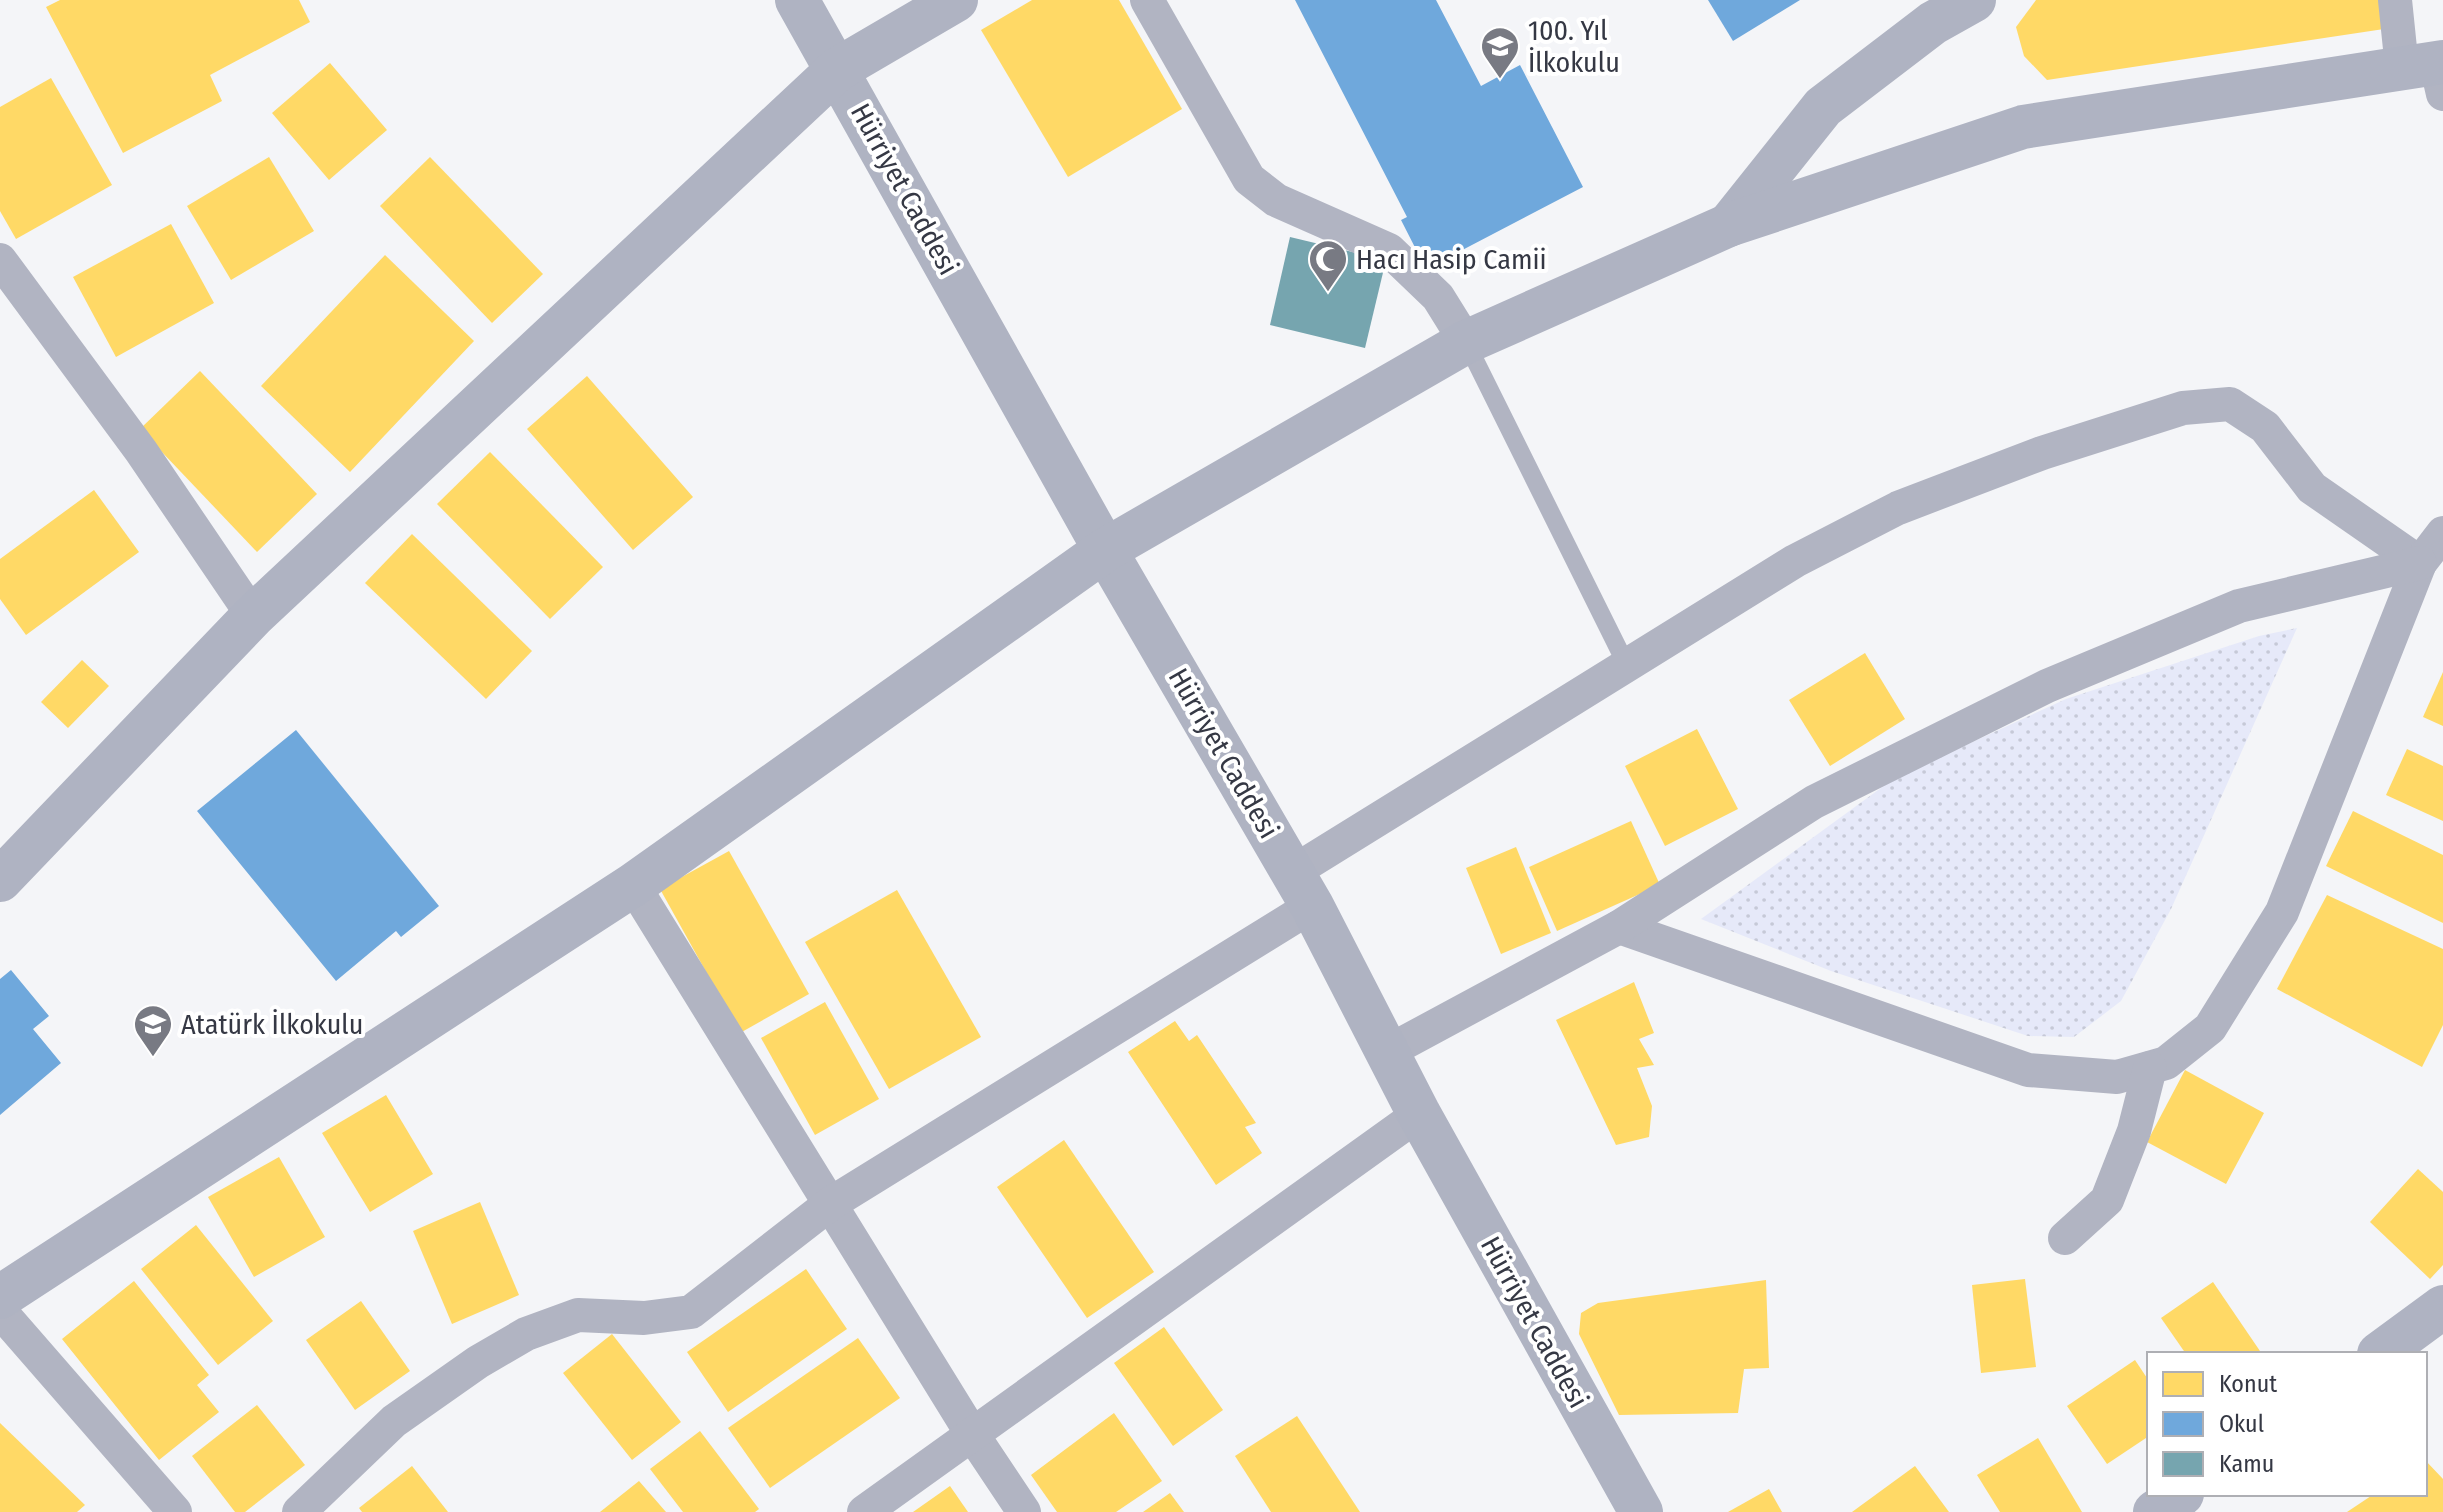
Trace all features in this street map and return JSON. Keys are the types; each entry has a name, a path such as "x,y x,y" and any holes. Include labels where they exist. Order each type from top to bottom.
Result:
{"street":[{"name":"Hürriyet Caddesi","path":"797,0 1105,550 1302,889 1419,1114 1641,1512"},
{"path":"0,880 253,616 838,69 956,0"},
{"path":"1147,0 1249,179 1276,200 1389,250 1438,297 1466,342"},
{"path":"1729,225 1823,107 1930,17 1974,0"},
{"path":"0,1297 633,885 1105,550 1466,342 1729,225 2023,127 2431,72 2395,0"},
{"path":"0,260 141,451 253,616"},
{"path":"299,1512 394,1421 526,1334 578,1315 644,1318 691,1312 830,1204 1302,889 1626,664 1795,561 1898,508 2042,453 2183,408 2230,404 2265,427 2312,488 2420,563"},
{"path":"1619,927 2028,1070 2117,1077 2166,1063 2210,1028 2282,912 2420,563 2443,533"},
{"path":"1387,1052 1619,927 1814,802 2047,686 2239,606 2420,563"},
{"path":"633,885 972,1434 1024,1512"},
{"path":"2065,1238 2107,1200 2134,1131 2150,1068"},
{"path":"864,1512 1419,1114"},
{"path":"2382,1352 2443,1307"},
{"path":"0,1311 175,1512"},
{"path":"2155,1512 2179,1496"}],"lane":[{"path":"1466,342 1626,664"}],"shaded area":[{"path":"2297,628 2171,909 2121,1001 2074,1037 2028,1036 1831,971 1701,919 1896,777 2066,699 2259,636"}],"building: Konut":[{"path":"60,0 299,0 310,22 210,75 222,101 123,153 46,7"},
{"path":"1032,0 1119,0 1182,109 1068,177 981,30"},
{"path":"2036,0 2381,0 2384,29 2047,80 2024,56 2016,27"},
{"path":"330,63 387,130 329,180 272,113"},
{"path":"51,78 112,185 16,239 0,211 0,107"},
{"path":"269,157 314,231 231,280 187,206"},
{"path":"430,157 543,274 492,323 380,206"},
{"path":"171,224 214,303 116,357 73,277"},
{"path":"385,255 474,341 350,472 261,386"},
{"path":"200,371 317,494 257,552 140,429"},
{"path":"587,376 693,497 633,550 527,429"},
{"path":"490,452 603,567 550,619 437,504"},
{"path":"94,490 139,552 26,635 0,599 0,559"},
{"path":"412,534 532,651 486,699 365,583"},
{"path":"1865,653 1905,719 1830,766 1789,700"},
{"path":"82,660 109,686 68,728 41,702"},
{"path":"2443,672 2443,726 2423,717"},
{"path":"1697,729 1738,809 1665,846 1625,766"},
{"path":"2407,749 2443,766 2443,821 2386,795"},
{"path":"2353,811 2443,855 2443,923 2326,866"},
{"path":"1631,821 1660,885 1557,931 1529,867"},
{"path":"1516,847 1551,933 1501,954 1466,868"},
{"path":"729,851 809,994 740,1033 660,889"},
{"path":"897,890 981,1037 889,1089 805,942"},
{"path":"2327,895 2443,949 2443,1025 2422,1067 2277,989"},
{"path":"1634,982 1654,1033 1639,1039 1654,1065 1637,1068 1652,1106 1649,1137 1616,1145 1556,1020"},
{"path":"825,1002 879,1099 815,1135 761,1038"},
{"path":"1175,1021 1189,1041 1197,1035 1256,1123 1245,1127 1262,1153 1216,1185 1128,1052"},
{"path":"2185,1070 2264,1113 2226,1184 2147,1142"},
{"path":"386,1095 433,1174 370,1212 322,1133"},
{"path":"1064,1140 1154,1272 1087,1318 997,1187"},
{"path":"279,1157 325,1237 254,1277 208,1197"},
{"path":"2418,1169 2443,1192 2443,1265 2430,1279 2370,1222"},
{"path":"480,1202 519,1295 452,1324 413,1231"},
{"path":"196,1225 273,1321 218,1365 141,1269"},
{"path":"806,1269 847,1329 728,1412 687,1352"},
{"path":"2025,1279 2036,1367 1981,1373 1972,1285"},
{"path":"1766,1280 1769,1368 1744,1369 1738,1413 1619,1415 1579,1334 1581,1313 1598,1303"},
{"path":"134,1281 209,1375 197,1385 219,1412 159,1460 62,1339"},
{"path":"2213,1282 2261,1352 2185,1352 2161,1318"},
{"path":"361,1301 410,1371 355,1410 306,1340"},
{"path":"1164,1327 1223,1410 1173,1446 1114,1363"},
{"path":"612,1334 681,1422 632,1460 563,1373"},
{"path":"858,1338 900,1398 770,1488 728,1428"},
{"path":"2135,1360 2147,1378 2147,1437 2107,1464 2067,1406"},
{"path":"257,1405 305,1465 245,1512 235,1512 192,1456"},
{"path":"1114,1413 1162,1481 1116,1512 1057,1512 1031,1475"},
{"path":"1297,1416 1360,1512 1271,1512 1235,1456"},
{"path":"0,1423 85,1505 77,1512 0,1512"},
{"path":"700,1431 759,1509 755,1512 683,1512 650,1469"},
{"path":"2038,1438 2082,1512 2000,1512 1977,1475"},
{"path":"2427,1462 2443,1479 2443,1512 2347,1512 2371,1496 2427,1496"},
{"path":"412,1466 448,1512 362,1512 359,1508"},
{"path":"1915,1466 1949,1512 1852,1512"},
{"path":"639,1481 666,1512 600,1512"},
{"path":"950,1486 968,1512 913,1512"},
{"path":"1769,1489 1782,1512 1728,1512"},
{"path":"1170,1493 1184,1512 1143,1512"}],"building: Okul":[{"path":"1295,0 1436,0 1481,86 1520,65 1583,187 1426,269 1401,220 1407,217"},
{"path":"1708,0 1800,0 1733,41"},
{"path":"296,730 439,906 401,937 396,931 336,981 197,811"},
{"path":"11,970 49,1016 33,1029 61,1063 0,1115 0,979"}],"building: Kamu":[{"name":"Hacı Hasip Camii","path":"1290,237 1386,260 1365,348 1270,325"}],"place":[{"name":"100. Yıl İlkokulu","path":"1500,80"},
{"name":"Hacı Hasip Camii","path":"1328,293"},
{"name":"Atatürk İlkokulu","path":"153,1058"}]}
